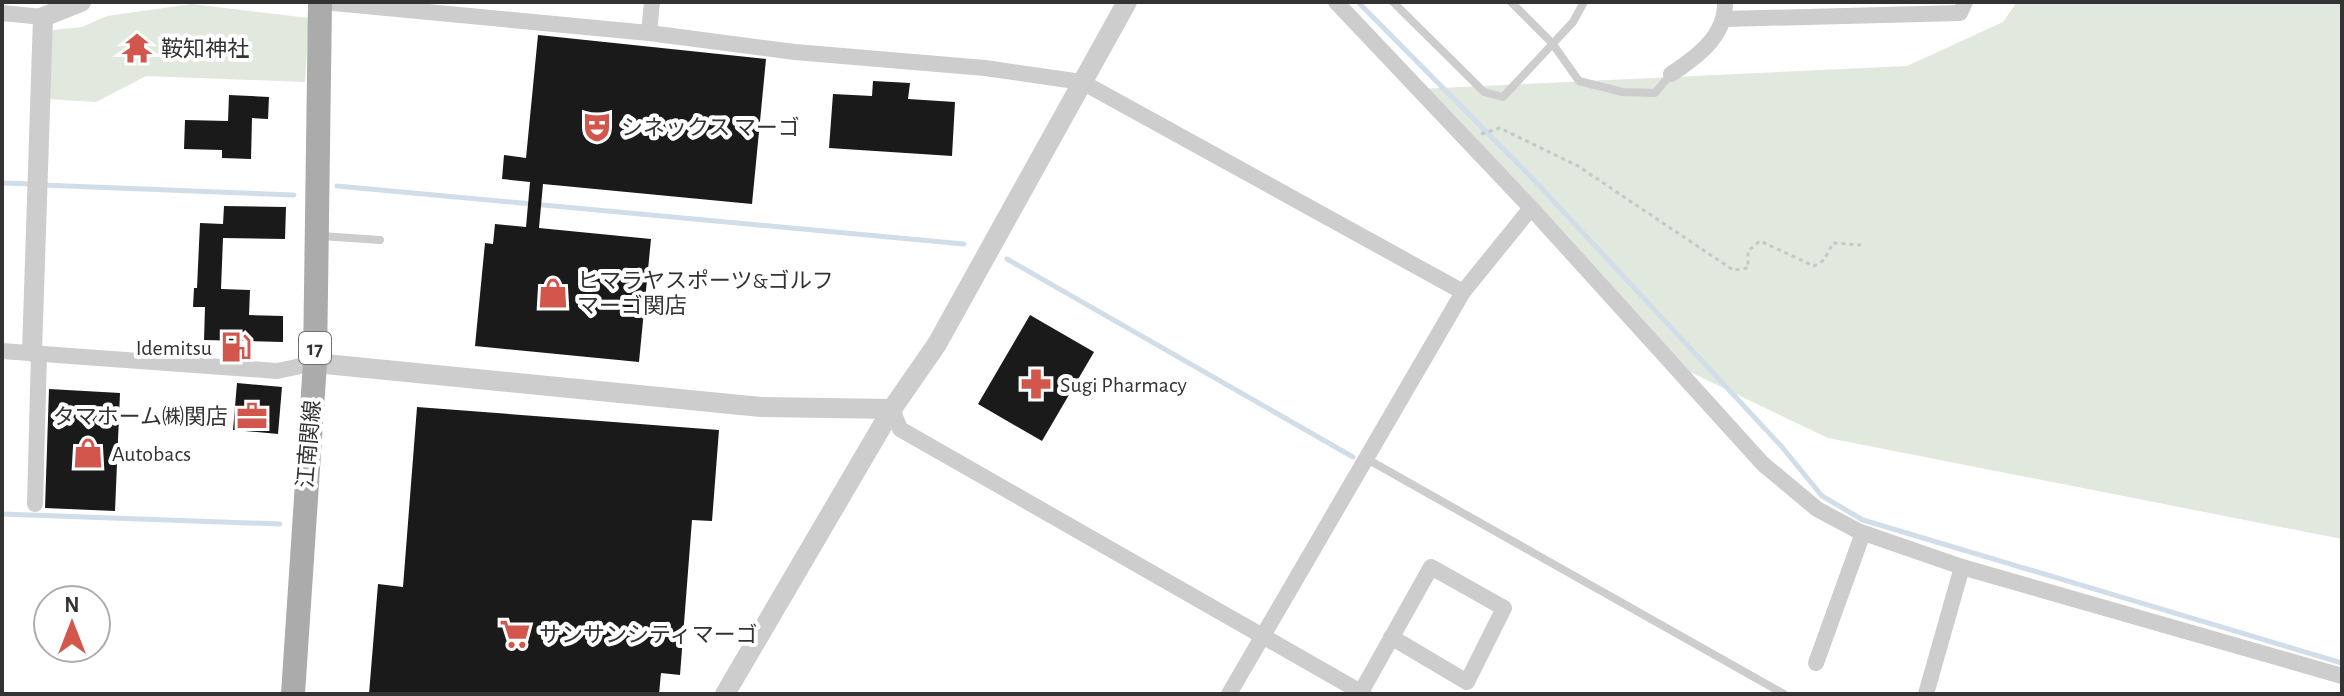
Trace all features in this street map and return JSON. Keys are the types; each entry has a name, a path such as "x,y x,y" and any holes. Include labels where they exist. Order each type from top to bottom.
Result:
{"main road":[{"name":"江南関線","path":"293,694 315,363 321,2"}],"street":[{"path":"2,13 43,17 81,2"},
{"path":"321,2 649,33 795,52 985,68 1082,82 1463,292"},
{"path":"649,33 652,2"},
{"path":"725,694 892,409 937,344 1127,2"},
{"path":"1336,2 1531,208 1763,464 1817,509 1863,533 1962,567 2342,676"},
{"path":"1671,74 1701,55 1725,10 1960,13 1965,2"},
{"path":"35,504 43,17"},
{"path":"1229,694 1463,292 1531,208"},
{"path":"2,351 277,371 315,363 761,407 892,409"},
{"path":"892,409 900,429 1362,693 1391,637 1431,567 1504,608 1467,682 1391,637"},
{"path":"1816,663 1863,533"},
{"path":"1926,694 1962,567"}],"lane":[{"path":"1393,2 1484,92 1503,97 1573,22 1584,2"},
{"path":"1511,2 1552,43 1579,81 1622,92 1655,93 1671,74"},
{"path":"317,236 380,240"},
{"path":"1366,458 1784,694"}],"path":[{"path":"1466,139 1500,128 1578,166 1733,270 1748,268 1748,251 1760,241 1814,266 1824,260 1833,243 1861,245"}],"shaded area":[{"path":"2017,2 2342,2 2342,539 1828,438 1673,364 1418,89 1907,66 2003,22"},
{"path":"192,4 309,18 305,82 146,76 96,102 47,99 52,30 82,27 107,16"}],"building":[{"path":"538,35 766,59 752,204 543,184 539,228 651,239 639,362 475,346 485,243 493,244 495,224 526,227 530,182 502,179 504,155 526,158"},
{"path":"873,81 910,83 908,99 955,102 952,156 829,148 833,94 872,96"},
{"path":"229,95 269,97 268,119 252,118 251,159 222,158 222,150 184,149 185,120 228,121"},
{"path":"224,206 286,207 285,239 223,238 221,289 250,290 249,315 283,316 283,342 204,340 205,307 193,307 194,288 197,288 200,223 223,224"},
{"path":"1030,315 1094,352 1042,441 978,404"},
{"path":"237,383 282,387 278,434 233,430"},
{"path":"49,389 120,393 115,511 45,508"},
{"path":"417,407 719,430 712,521 692,520 680,675 661,673 659,694 369,694 378,584 403,587"}],"waterway":[{"path":"1358,2 1533,179 1782,447 1822,496 1863,520 2342,663"},
{"path":"2,183 33,184"},
{"path":"43,185 294,195"},
{"path":"337,186 964,244"},
{"path":"1007,259 1353,457"},
{"path":"2,514 280,524"}],"place":[{"name":"鞍知神社","path":"137,48"},
{"name":"シネックス マーゴ","path":"597,127"},
{"name":"ヒマラヤスポーツ&ゴルフ マーゴ関店","path":"553,293"},
{"name":"Idemitsu","path":"236,347"},
{"name":"Sugi Pharmacy","path":"1036,384"},
{"name":"タマホーム㈱関店","path":"252,416"},
{"name":"Autobacs","path":"88,453"},
{"name":"サンサンシティマーゴ","path":"515,634"}]}
